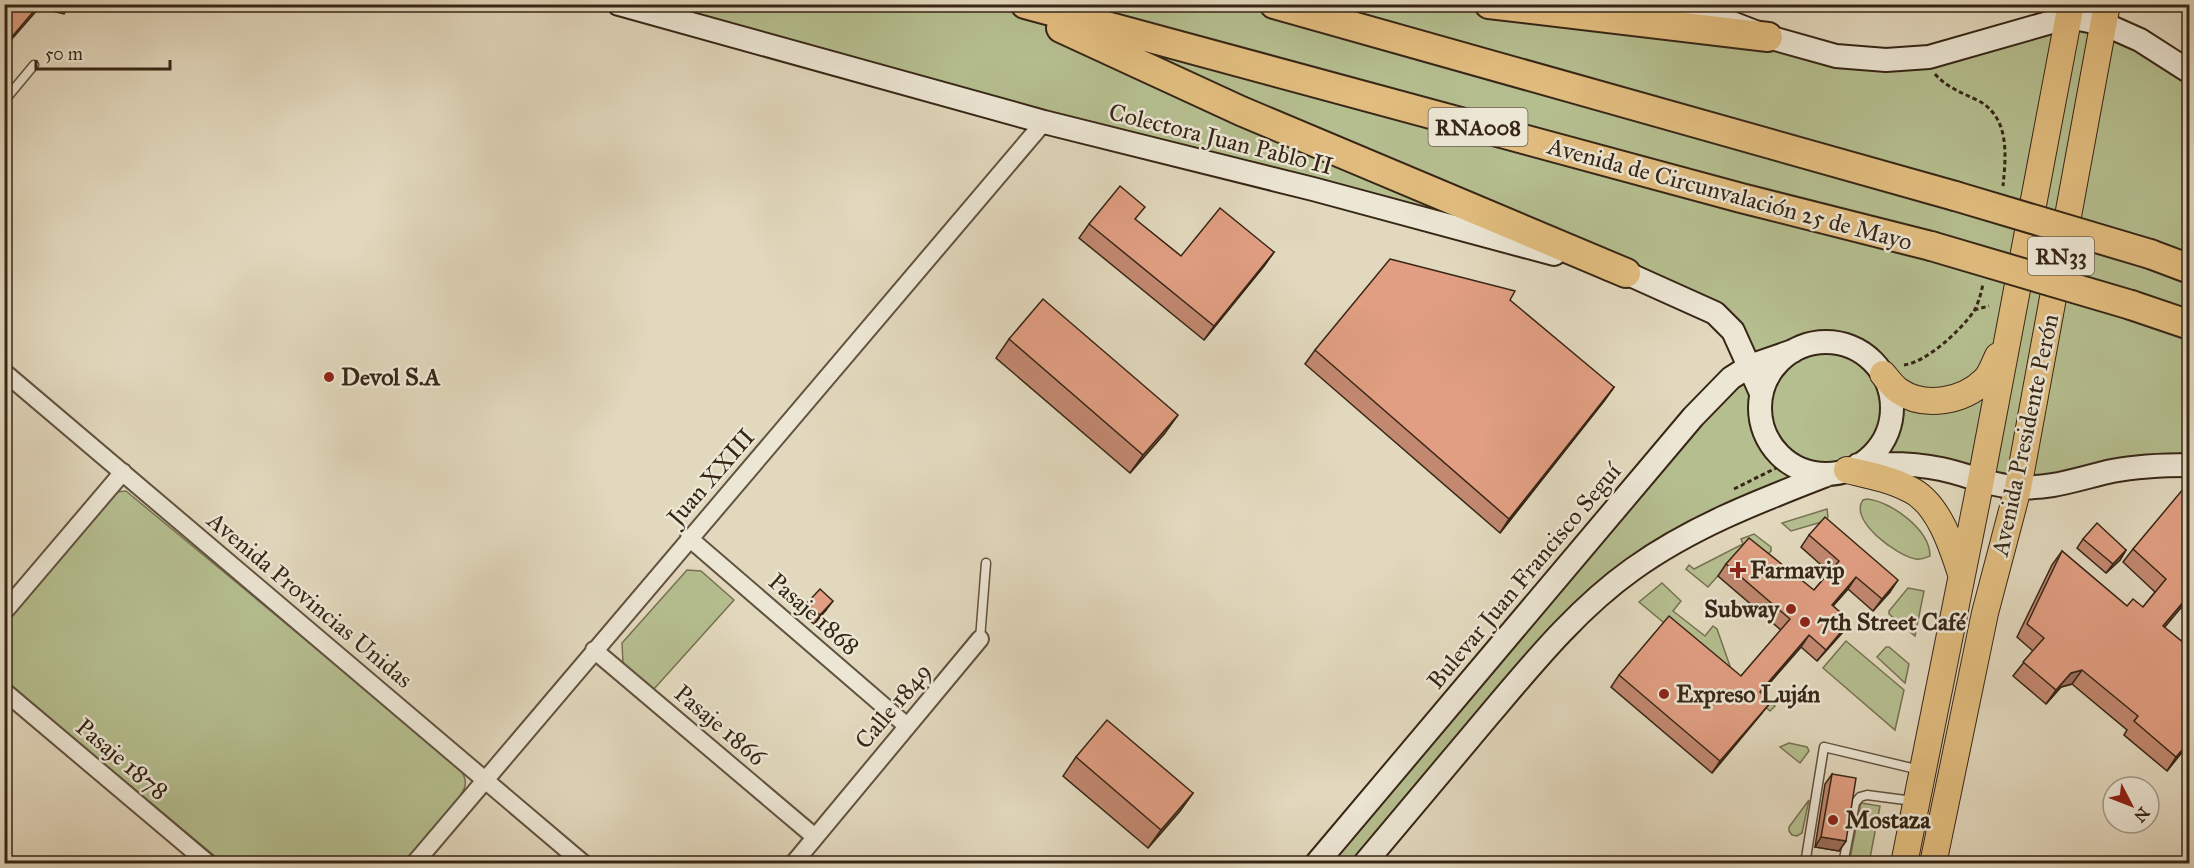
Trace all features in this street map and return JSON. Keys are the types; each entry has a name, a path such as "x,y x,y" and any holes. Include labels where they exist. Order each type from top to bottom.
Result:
{"highway":[{"path":"1010,4 1241,111 1626,273"},
{"name":"Avenida de Circunvalación 25 de Mayo","path":"1025,4 1718,192 1931,246 2131,305 2190,326"},
{"name":"RNA008","path":"1275,4 1955,196 2150,254 2190,269"},
{"path":"1489,4 1768,37"}],"main road":[{"name":"Colectora Juan Pablo II","path":"619,4 1044,122 1313,189 1626,273 1715,313 1732,331 1761,393"},
{"path":"1665,4 1722,19 1768,37 1836,56 1886,60 1929,57 1971,46 2070,11 2106,14 2140,40 2190,72"},
{"name":"Avenida Presidente Perón","path":"1904,864 1981,480 2070,11"},
{"name":"Avenida Presidente Perón","path":"1933,864 1985,613 2018,488 2106,14"},
{"path":"2007,340 1987,379 1968,393 1942,402 1913,398 1899,392 1873,361 1859,350 1843,344 1826,342 1809,344 1793,351 1779,362 1768,376 1761,393 1760,409 1767,439 1788,462 1800,469 1815,473 1913,464 2018,488 2063,484 2111,471 2158,465 2190,465"},
{"name":"Bulevar Juan Francisco Seguí","path":"1316,864 1693,417 1731,378 1750,366 1793,351"},
{"path":"1364,864 1520,679 1586,607 1634,568 1689,534 1745,506 1845,470 1870,457 1887,432 1891,418 1892,403 1883,375"},
{"path":"1845,470 1884,479 1911,489 1931,508 1943,528 1962,575"}],"street":[{"name":"Juan XXIII","path":"414,864 1044,122"},
{"name":"Avenida Provincias Unidas","path":"4,372 584,864"},
{"path":"4,612 123,472"},
{"name":"Pasaje 1868","path":"689,538 907,726"},
{"name":"Calle 1849","path":"794,864 980,639"},
{"name":"Pasaje 1866","path":"594,650 816,837"},
{"name":"Pasaje 1878","path":"4,691 209,864"}],"lane":[{"path":"4,101 34,65"},
{"name":"Calle 1849","path":"980,639 986,563"},
{"path":"1805,864 1824,747 1923,771"},
{"path":"1843,864 1855,803 1860,797 1867,795 1916,802"}],"path":[{"path":"1974,310 1989,306"}],"green space":[{"path":"1665,4 1886,60 2069,17 2189,72 2189,465 2063,484 1858,465 1634,568 1364,863 1316,863 1750,366 1733,331 1626,273 619,5"},
{"path":"126,491 459,767 465,780 462,793 447,814 404,863 223,863 5,681 5,620 107,499 116,492"},
{"path":"1863,500 1887,505 1907,518 1923,536 1930,556 1916,559 1908,556 1877,536 1862,517 1860,508"},
{"path":"1827,509 1828,517 1825,521 1791,531 1782,523"},
{"path":"1754,534 1771,547 1771,551 1759,565 1741,550 1708,587 1686,569 1689,565 1694,569 1743,544 1741,539"},
{"path":"687,570 701,571 734,600 654,689 623,663 622,643"},
{"path":"1662,583 1681,601 1673,611 1705,636 1713,626 1717,629 1731,669 1775,706 1770,711 1639,602"},
{"path":"1908,588 1924,591 1915,636 1889,614"},
{"path":"1846,641 1904,690 1895,730 1823,668"},
{"path":"1886,647 1909,664 1905,683 1877,657"},
{"path":"1789,743 1807,747 1809,751 1800,763 1780,747"},
{"path":"1809,800 1802,833 1797,836 1792,835 1789,827"},
{"path":"1861,803 1880,806 1869,863 1849,863"}],"building":[{"path":"4,4 40,4 4,46"},
{"path":"1120,186 1145,207 1135,219 1181,256 1220,208 1274,252 1214,326 1089,224"},
{"path":"1390,259 1515,291 1510,300 1614,387 1509,519 1315,350"},
{"path":"1043,299 1178,415 1143,455 1009,339"},
{"path":"2184,488 2190,493 2190,594 2163,626 2190,648 2190,741 2176,757 2134,721 2138,716 2082,670 2071,673 2056,690 2023,662 2044,638 2027,624 2062,551 2127,606 2133,599 2143,607 2166,579 2133,549"},
{"path":"1825,517 1898,580 1882,599 1856,577 1832,605 1850,621 1826,650 1809,635 1760,692 1771,702 1720,761 1619,675 1669,616 1741,676 1790,619 1726,564 1749,538 1814,590 1839,561 1809,535"},
{"path":"2097,523 2126,550 2113,564 2083,539"},
{"path":"820,589 833,601 820,615 807,603"},
{"path":"1107,720 1193,793 1161,830 1076,757"},
{"path":"1832,774 1856,778 1846,841 1821,837"}],"place":[{"name":"Devol S.A","path":"329,377"},
{"name":"Farmavip","path":"1738,570"},
{"name":"Subway","path":"1791,609"},
{"name":"7th Street Café","path":"1805,622"},
{"name":"Expreso Luján","path":"1664,694"},
{"name":"Mostaza","path":"1833,820"}]}
